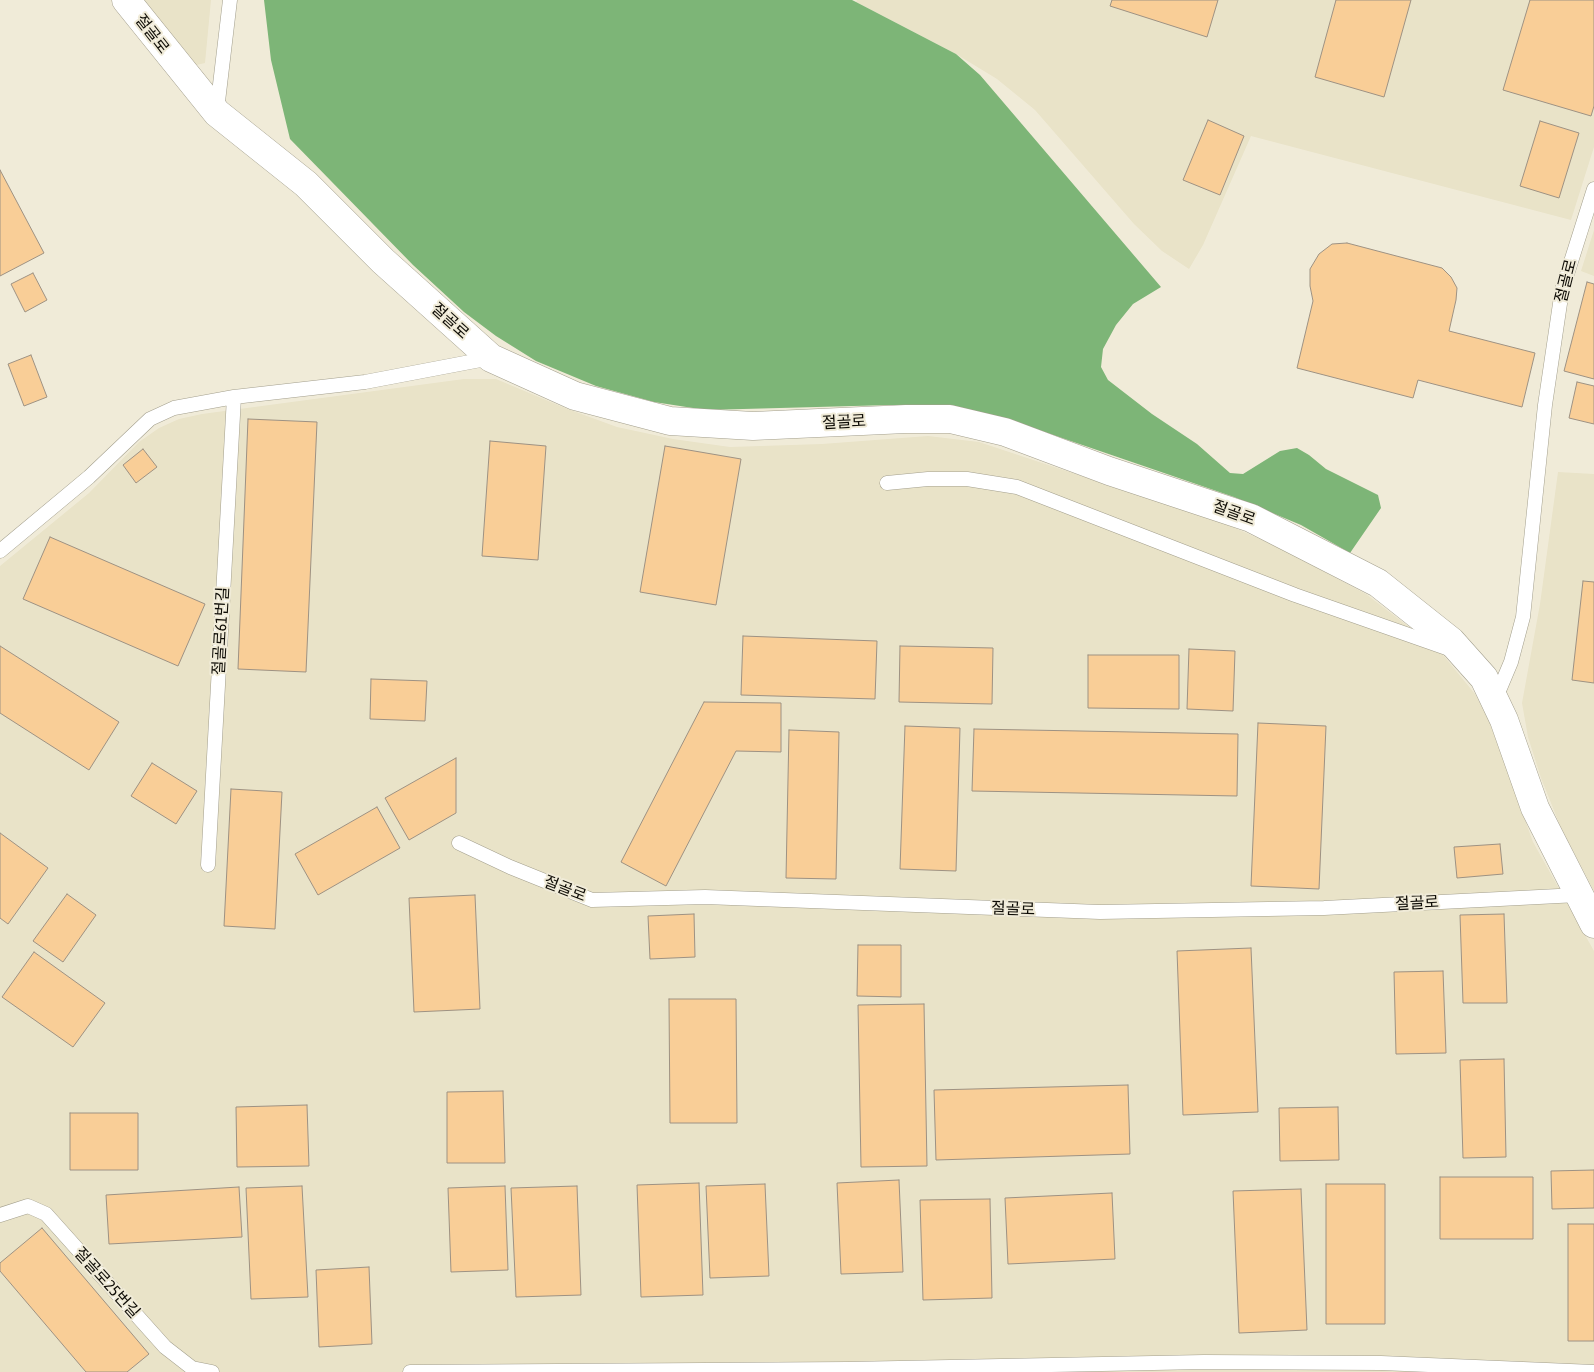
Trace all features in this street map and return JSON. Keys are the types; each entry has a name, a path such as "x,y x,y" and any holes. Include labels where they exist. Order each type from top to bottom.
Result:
{"street":[{"name":"절골로","path":"126,0 217,113 306,184 383,261 491,358 575,396 670,422 754,426 906,419 950,419 1005,432 1109,471 1251,518 1378,584 1450,641 1484,678 1504,720 1535,808 1594,924"}],"lane":[{"path":"217,113 230,0"},
{"name":"절골로","path":"1495,700 1511,662 1523,617 1545,405 1562,290 1594,189"},
{"path":"0,551 89,477 150,419 174,408 234,397 365,382 491,358"},
{"name":"절골로61번길","path":"208,865 234,397"},
{"path":"887,483 928,479 967,479 1017,487 1295,595 1462,654"},
{"name":"절골로","path":"459,844 592,900 704,897 1100,912 1324,908 1578,895"},
{"name":"절골로25번길","path":"0,1215 28,1206 46,1214 164,1347 192,1368 212,1372"},
{"path":"410,1372 1063,1366 1204,1362 1381,1363 1594,1372"}],"shaded area":[{"path":"144,0 211,0 205,63 192,66"},
{"path":"857,0 1594,0 1594,147 1571,220 1251,136 1203,245 1189,269 1162,251 1134,224 1035,110 997,79 956,54 856,2"},
{"path":"1594,230 1594,276 1581,271"},
{"path":"464,379 496,379 565,408 617,427 673,439 730,447 822,444 928,436 979,442 1226,524 1280,548 1366,594 1439,650 1475,694 1489,721 1533,842 1594,951 1594,1372 0,1372 0,566 89,493 139,442 159,428 179,419 202,414"},
{"path":"1558,472 1594,474 1594,891 1561,828 1541,778 1528,737 1522,703 1540,604"}],"green space":[{"path":"264,0 852,0 956,54 980,75 1161,287 1133,304 1116,325 1103,349 1101,367 1108,380 1152,414 1197,444 1230,473 1243,474 1280,451 1297,448 1326,469 1378,495 1381,508 1350,553 1301,525 1234,497 1027,426 952,407 890,405 706,410 654,402 596,386 536,361 496,336 464,312 413,265 290,139 271,60"}],"building":[{"path":"1112,0 1218,0 1207,37 1110,6"},
{"path":"1336,0 1411,0 1384,97 1315,77"},
{"path":"1530,0 1594,0 1594,106 1591,116 1503,90"},
{"path":"1208,120 1244,136 1220,195 1183,180"},
{"path":"1540,121 1579,133 1559,198 1520,186"},
{"path":"0,170 44,253 0,276"},
{"path":"1347,243 1442,268 1451,277 1457,288 1449,331 1535,353 1522,407 1418,380 1413,398 1297,368 1313,301 1310,286 1310,269 1319,254 1332,244"},
{"path":"33,273 47,300 25,312 11,284"},
{"path":"1587,282 1594,284 1594,379 1564,371"},
{"path":"31,355 47,397 24,406 8,364"},
{"path":"1577,382 1594,386 1594,424 1569,418"},
{"path":"248,419 317,422 306,672 238,669"},
{"path":"490,441 546,446 538,560 482,556"},
{"path":"665,446 741,459 716,605 640,592"},
{"path":"143,449 157,467 136,483 123,465"},
{"path":"50,537 205,604 178,666 23,599"},
{"path":"1583,581 1594,582 1594,683 1572,680"},
{"path":"743,636 877,641 875,699 741,695"},
{"path":"0,646 119,722 89,770 0,713"},
{"path":"900,646 993,648 992,704 899,702"},
{"path":"1189,649 1235,651 1233,711 1187,709"},
{"path":"1088,655 1179,655 1179,709 1088,708"},
{"path":"371,679 427,681 425,721 370,719"},
{"path":"704,702 781,703 781,752 736,751 666,886 621,862"},
{"path":"1258,723 1326,726 1319,889 1251,886"},
{"path":"905,726 960,728 956,871 900,869"},
{"path":"974,729 1238,734 1237,796 972,791"},
{"path":"789,730 839,732 836,879 786,878"},
{"path":"456,758 456,813 409,840 385,798"},
{"path":"152,763 197,791 176,824 131,796"},
{"path":"231,789 282,792 275,929 224,926"},
{"path":"377,807 400,848 318,895 295,854"},
{"path":"0,833 48,868 8,924 0,918"},
{"path":"1500,844 1503,874 1457,878 1454,847"},
{"path":"67,894 96,915 63,962 33,941"},
{"path":"475,895 480,1009 414,1012 409,898"},
{"path":"694,914 695,957 650,959 648,916"},
{"path":"1504,914 1507,1003 1463,1003 1460,915"},
{"path":"858,945 901,945 901,997 857,996"},
{"path":"1251,948 1258,1112 1183,1115 1177,951"},
{"path":"34,952 105,1003 73,1047 2,997"},
{"path":"1443,971 1446,1053 1396,1054 1394,972"},
{"path":"669,999 736,999 737,1123 670,1123"},
{"path":"924,1004 927,1166 861,1167 858,1005"},
{"path":"1504,1059 1506,1157 1463,1158 1460,1060"},
{"path":"1128,1085 1130,1154 936,1160 934,1090"},
{"path":"503,1091 505,1163 447,1163 447,1092"},
{"path":"307,1105 309,1166 237,1167 236,1107"},
{"path":"1338,1107 1339,1160 1280,1161 1279,1108"},
{"path":"70,1113 138,1113 138,1170 70,1170"},
{"path":"1594,1170 1594,1208 1552,1209 1551,1171"},
{"path":"1440,1177 1533,1177 1533,1239 1440,1239"},
{"path":"899,1180 903,1272 841,1274 837,1183"},
{"path":"699,1183 703,1295 641,1297 637,1185"},
{"path":"765,1184 769,1276 710,1278 706,1186"},
{"path":"1326,1184 1385,1184 1385,1324 1326,1324"},
{"path":"302,1186 308,1297 251,1299 246,1188"},
{"path":"505,1186 508,1270 451,1272 448,1188"},
{"path":"577,1186 581,1295 516,1297 511,1188"},
{"path":"239,1187 242,1237 109,1244 106,1195"},
{"path":"1301,1189 1307,1330 1239,1333 1233,1191"},
{"path":"1112,1193 1115,1259 1008,1264 1005,1198"},
{"path":"990,1199 992,1298 923,1300 920,1200"},
{"path":"1568,1224 1594,1224 1594,1341 1568,1341"},
{"path":"42,1228 149,1354 127,1372 86,1372 0,1271 0,1263"},
{"path":"369,1267 372,1344 319,1347 316,1270"}]}
